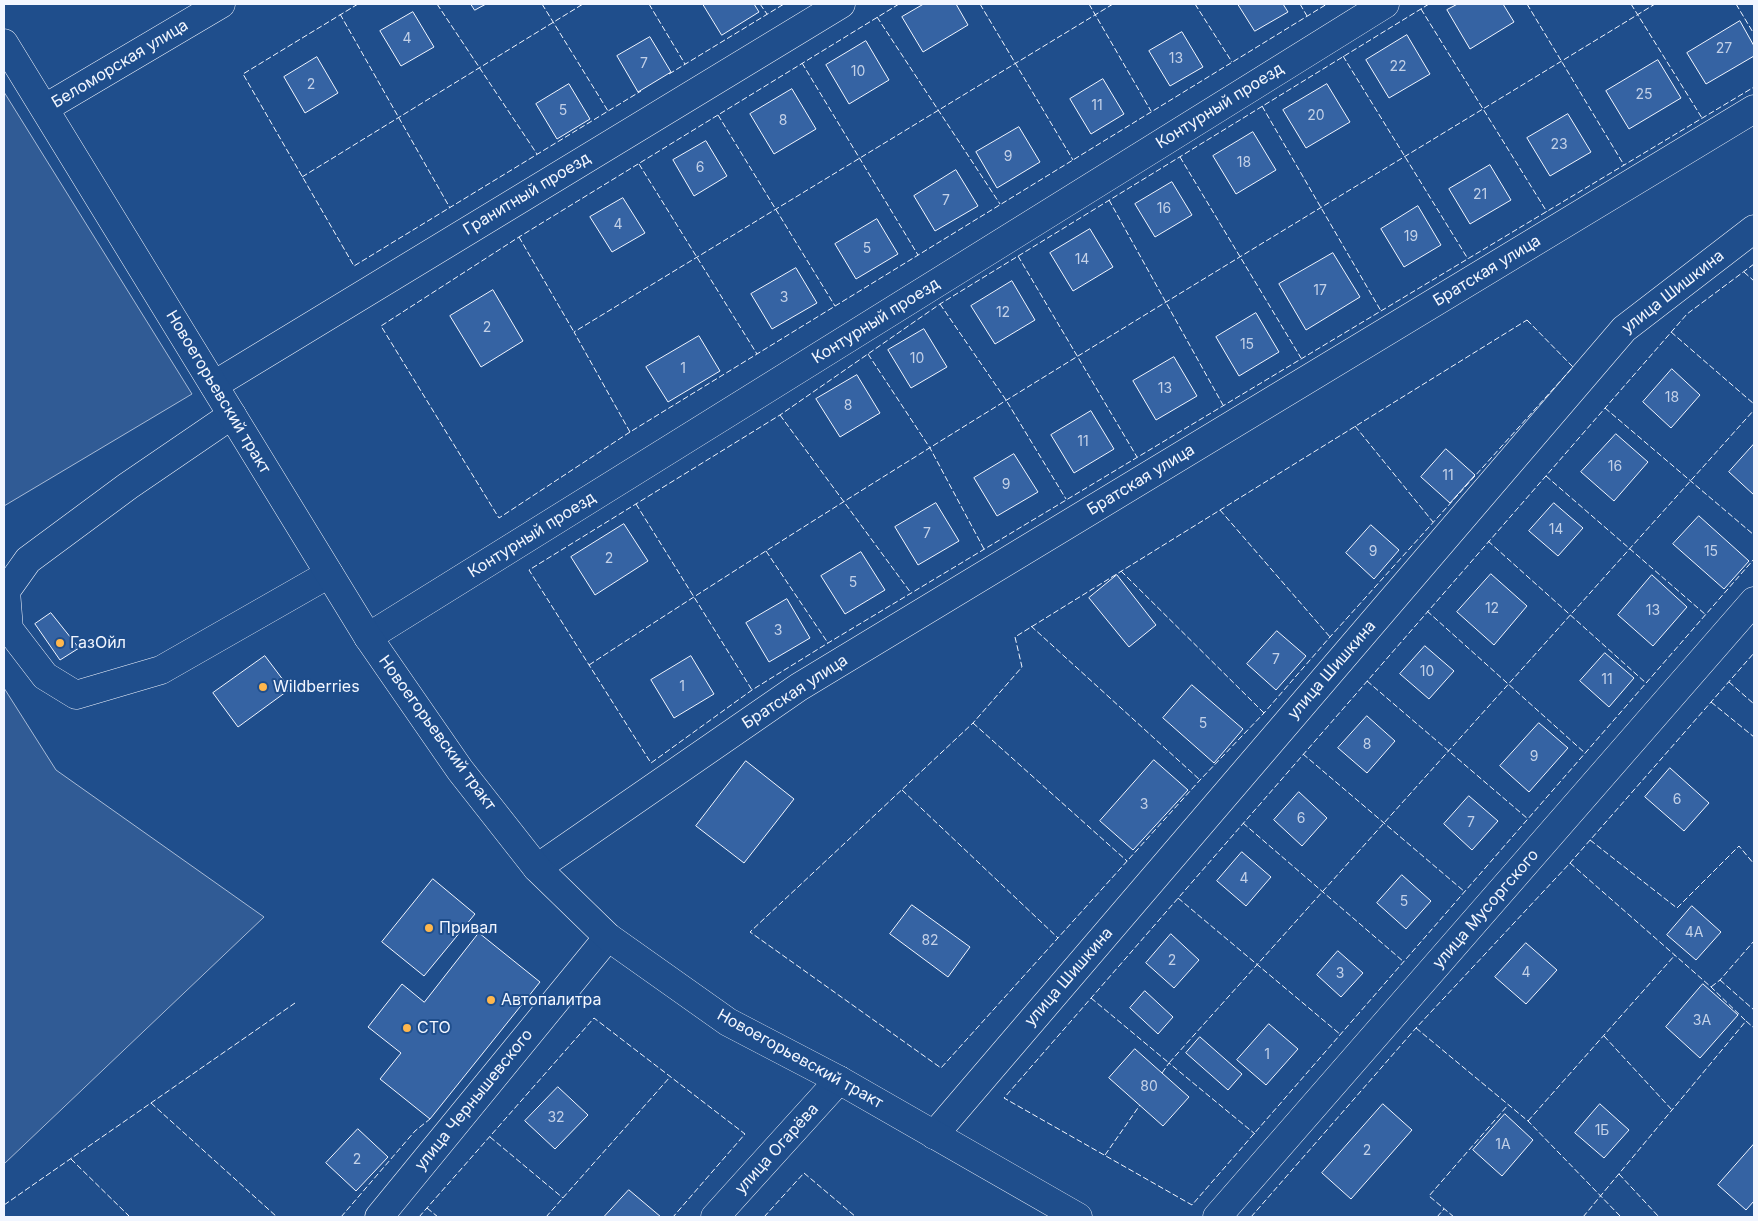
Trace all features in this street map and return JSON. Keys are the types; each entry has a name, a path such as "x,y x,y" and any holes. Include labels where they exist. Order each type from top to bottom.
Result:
{"street":[{"name":"Беломорская улица","path":"45,108 221,4"},
{"name":"Гранитный проезд","path":"214,385 841,4"},
{"name":"Контурный проезд","path":"368,637 1384,4"},
{"name":"Новоегорьевский тракт","path":"4,43 368,637 460,770 538,868 608,937 728,1022 839,1080 934,1135 1062,1214"},
{"name":"Братская улица","path":"538,868 799,687 1754,109"},
{"name":"улица Шишкина","path":"934,1135 1624,328 1754,229"},
{"path":"232,415 128,486 28,560 6,591 9,628 44,676 76,695 161,670 329,574"},
{"name":"улица Мусоргского","path":"1217,1217 1754,601"},
{"name":"улица Чернышевского","path":"378,1217 608,937"},
{"name":"улица Огарёва","path":"714,1217 839,1080"}],"shaded area":[{"path":"4,92 192,394 4,506"},
{"path":"4,688 56,770 264,917 4,1164"}],"building":[{"path":"471,4 486,4 475,10"},
{"path":"703,4 754,4 759,12 722,35"},
{"path":"924,4 956,4 968,25 923,52 902,17"},
{"path":"1238,4 1283,4 1288,12 1255,31"},
{"path":"1458,4 1503,4 1514,22 1470,49 1447,10"},
{"path":"413,12 434,47 401,66 380,31"},
{"path":"1740,21 1754,46 1754,56 1706,84 1687,53"},
{"path":"1182,32 1203,67 1170,86 1149,51"},
{"path":"1407,35 1430,74 1389,98 1366,60"},
{"path":"650,37 671,72 638,92 617,56"},
{"path":"866,41 889,80 849,104 826,65"},
{"path":"317,57 338,93 305,113 284,77"},
{"path":"1658,60 1681,98 1629,129 1606,91"},
{"path":"1103,79 1124,114 1091,134 1070,99"},
{"path":"569,84 590,119 557,139 536,104"},
{"path":"1327,84 1350,122 1306,148 1283,110"},
{"path":"792,89 816,129 774,154 750,114"},
{"path":"1568,114 1591,152 1550,176 1527,138"},
{"path":"1019,127 1040,162 997,188 976,152"},
{"path":"1253,132 1276,170 1236,194 1213,156"},
{"path":"706,141 727,176 694,196 673,160"},
{"path":"1490,165 1511,200 1470,224 1449,189"},
{"path":"956,170 978,206 935,231 914,196"},
{"path":"1172,182 1192,215 1155,237 1135,204"},
{"path":"623,198 645,233 612,252 590,217"},
{"path":"1418,206 1441,245 1404,267 1381,229"},
{"path":"877,219 898,254 856,279 835,244"},
{"path":"1090,229 1113,267 1073,291 1050,253"},
{"path":"1333,253 1360,297 1306,330 1279,284"},
{"path":"796,268 817,303 772,329 751,294"},
{"path":"1012,281 1035,320 995,344 971,306"},
{"path":"493,290 523,341 481,367 450,316"},
{"path":"1256,313 1279,352 1239,376 1216,337"},
{"path":"924,329 947,367 911,388 888,350"},
{"path":"699,336 720,371 668,402 646,367"},
{"path":"1174,357 1197,396 1156,420 1133,381"},
{"path":"1672,369 1700,395 1671,428 1643,402"},
{"path":"857,375 880,413 840,437 816,399"},
{"path":"1091,411 1114,449 1074,473 1051,435"},
{"path":"1616,434 1648,462 1614,501 1581,472"},
{"path":"1754,444 1754,495 1729,472"},
{"path":"1446,449 1475,475 1450,503 1421,477"},
{"path":"1014,454 1038,492 997,516 974,478"},
{"path":"936,503 959,541 918,565 895,527"},
{"path":"1554,503 1583,528 1558,556 1529,531"},
{"path":"1699,516 1749,561 1724,589 1673,544"},
{"path":"624,524 648,561 595,595 571,557"},
{"path":"1371,525 1399,550 1374,579 1346,553"},
{"path":"861,552 885,590 845,614 821,576"},
{"path":"1491,574 1527,606 1494,645 1457,612"},
{"path":"1117,575 1156,625 1129,647 1089,598"},
{"path":"1652,575 1687,607 1653,646 1618,615"},
{"path":"787,599 810,638 769,662 746,623"},
{"path":"51,613 79,648 60,660 35,624"},
{"path":"1277,631 1306,656 1276,690 1247,664"},
{"path":"1425,646 1454,671 1429,699 1400,674"},
{"path":"1605,653 1634,678 1609,707 1580,681"},
{"path":"265,656 290,689 238,727 213,693"},
{"path":"691,656 714,694 674,718 651,680"},
{"path":"1192,685 1243,729 1214,763 1163,718"},
{"path":"1367,716 1395,741 1367,773 1338,748"},
{"path":"1539,723 1568,748 1529,792 1500,766"},
{"path":"1154,760 1188,790 1133,850 1100,821"},
{"path":"746,761 794,799 744,863 696,826"},
{"path":"1670,768 1709,803 1684,831 1645,797"},
{"path":"1299,792 1327,818 1302,846 1274,820"},
{"path":"1469,796 1498,821 1472,850 1444,824"},
{"path":"1242,852 1271,877 1246,906 1217,881"},
{"path":"1402,875 1431,901 1406,929 1377,903"},
{"name":"Привал","path":"433,879 475,914 424,976 382,942"},
{"path":"912,905 970,947 948,977 890,934"},
{"path":"1692,906 1721,932 1696,960 1667,935"},
{"path":"479,933 540,982 430,1119 380,1079 401,1053 368,1027 402,984 424,1002"},
{"path":"1171,934 1199,960 1174,988 1146,963"},
{"path":"1526,943 1557,970 1526,1004 1495,977"},
{"path":"1338,951 1363,973 1341,997 1317,975"},
{"path":"1703,984 1738,1015 1700,1058 1666,1027"},
{"path":"1145,991 1173,1017 1158,1034 1130,1008"},
{"path":"1269,1024 1298,1049 1266,1085 1237,1060"},
{"path":"1200,1037 1242,1074 1228,1090 1186,1053"},
{"path":"1135,1049 1189,1097 1163,1126 1109,1078"},
{"path":"558,1087 588,1115 555,1149 525,1121"},
{"path":"1383,1104 1412,1130 1351,1199 1322,1173"},
{"path":"1600,1104 1629,1130 1604,1158 1575,1133"},
{"path":"1505,1114 1533,1140 1502,1176 1473,1150"},
{"path":"358,1129 388,1157 356,1191 326,1163"},
{"path":"1754,1144 1754,1201 1746,1210 1718,1185"},
{"path":"629,1190 661,1217 604,1217"}],"fence":[{"path":"358,4 243,74 354,266 641,91"},
{"path":"437,4 537,154"},
{"path":"542,4 608,111"},
{"path":"302,177 583,4"},
{"path":"649,4 685,64"},
{"path":"760,4 767,14"},
{"path":"669,74 784,4"},
{"path":"899,4 519,237 381,326 499,518 630,432 1327,4"},
{"path":"980,4 1073,160"},
{"path":"1089,4 1151,111"},
{"path":"630,432 574,332 1113,4"},
{"path":"1195,4 1232,62"},
{"path":"1300,4 1307,16"},
{"path":"1429,4 940,304 780,415 529,570 651,763 752,690 828,643 1754,87"},
{"path":"1527,4 1624,165"},
{"path":"1631,4 1702,118"},
{"path":"589,665 986,413 1655,4"},
{"path":"1736,4 1754,34"},
{"path":"1421,9 1547,212"},
{"path":"340,14 450,208"},
{"path":"877,17 1000,204"},
{"path":"1343,56 1468,259"},
{"path":"802,63 918,255"},
{"path":"1262,106 1381,311"},
{"path":"718,115 835,306"},
{"path":"1180,157 1301,358"},
{"path":"639,164 757,354"},
{"path":"1109,200 1223,405"},
{"path":"519,237 574,332"},
{"path":"1018,256 1137,457"},
{"path":"1754,264 1687,314 1004,1098 1192,1205 1754,559"},
{"path":"1744,272 1754,281"},
{"path":"940,304 1006,400 1066,499"},
{"path":"1527,320 1573,367 1264,713 1200,780 941,1068 750,932 973,723 1022,667 1015,637 1527,320"},
{"path":"1671,332 1754,404"},
{"path":"868,354 930,448 984,549"},
{"path":"1605,408 1754,535"},
{"path":"1091,998 1169,1063 1754,410"},
{"path":"780,415 911,593"},
{"path":"1355,426 1433,522"},
{"path":"1546,476 1706,615"},
{"path":"636,504 752,690"},
{"path":"1220,510 1330,637"},
{"path":"1488,541 1646,683"},
{"path":"766,551 828,643"},
{"path":"1121,571 1264,713"},
{"path":"1427,611 1585,753"},
{"path":"1031,626 1200,780"},
{"path":"1251,1217 1416,1028 1570,863 1754,653"},
{"path":"1367,681 1528,819"},
{"path":"1729,682 1754,704"},
{"path":"1711,702 1754,737"},
{"path":"973,723 1127,861"},
{"path":"1303,754 1465,892"},
{"path":"902,790 1058,938"},
{"path":"1243,823 1404,962"},
{"path":"1590,840 1677,908 1739,846 1754,864"},
{"path":"1570,863 1711,987 1746,1021"},
{"path":"1178,898 1341,1035"},
{"path":"1711,987 1720,980 1754,941"},
{"path":"1528,1121 1675,955"},
{"path":"1720,980 1754,1010"},
{"path":"4,1205 295,1003"},
{"path":"419,1217 594,1018 745,1134 673,1217"},
{"path":"1583,1217 1746,1021 1754,1028"},
{"path":"1416,1028 1528,1121 1621,1217"},
{"path":"1604,1036 1673,1111"},
{"path":"1162,1073 1169,1063 1255,1134"},
{"path":"546,1217 670,1077"},
{"path":"151,1103 277,1217"},
{"path":"1105,1155 1140,1105"},
{"path":"1454,1217 1429,1196 1508,1105"},
{"path":"341,1217 415,1131 430,1119"},
{"path":"490,1137 563,1198"},
{"path":"71,1159 130,1217"},
{"path":"764,1217 804,1173 856,1217"},
{"path":"1619,1174 1659,1217"},
{"path":"427,1208 438,1217"},
{"path":"1437,1217 1444,1209"}],"place":[{"name":"ГазОйл","path":"60,643"},
{"name":"Wildberries","path":"263,687"},
{"name":"Привал","path":"429,928"},
{"name":"Автопалитра","path":"491,1000"},
{"name":"СТО","path":"407,1028"}]}
